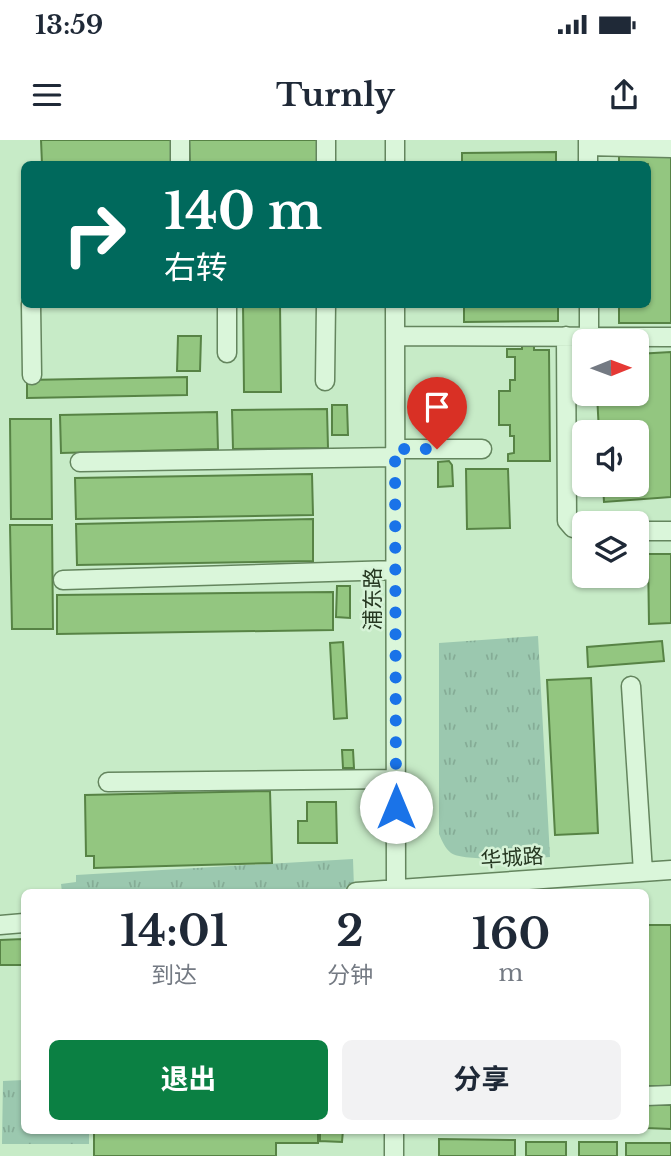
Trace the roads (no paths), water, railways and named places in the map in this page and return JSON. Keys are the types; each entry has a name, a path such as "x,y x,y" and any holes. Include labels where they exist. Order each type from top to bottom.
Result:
{"street":[{"path":"180,140 180,161"},
{"path":"326,140 326,161"},
{"path":"395,140 395,161"},
{"path":"588,161 588,143 671,148"},
{"path":"31,308 32,375"},
{"path":"227,308 227,353"},
{"path":"326,308 326,381"},
{"name":"浦东路","path":"395,308 396,889"},
{"path":"589,308 589,329"},
{"path":"395,336 572,336"},
{"path":"566,336 567,521 572,527"},
{"path":"649,337 671,337"},
{"path":"80,462 482,449"},
{"path":"649,531 671,531"},
{"path":"64,580 395,570"},
{"path":"631,686 643,872"},
{"path":"108,782 396,779"},
{"name":"华城路","path":"422,889 671,870"},
{"path":"0,925 21,922"},
{"path":"649,1096 671,1096"},
{"path":"394,1134 394,1156"}]}
